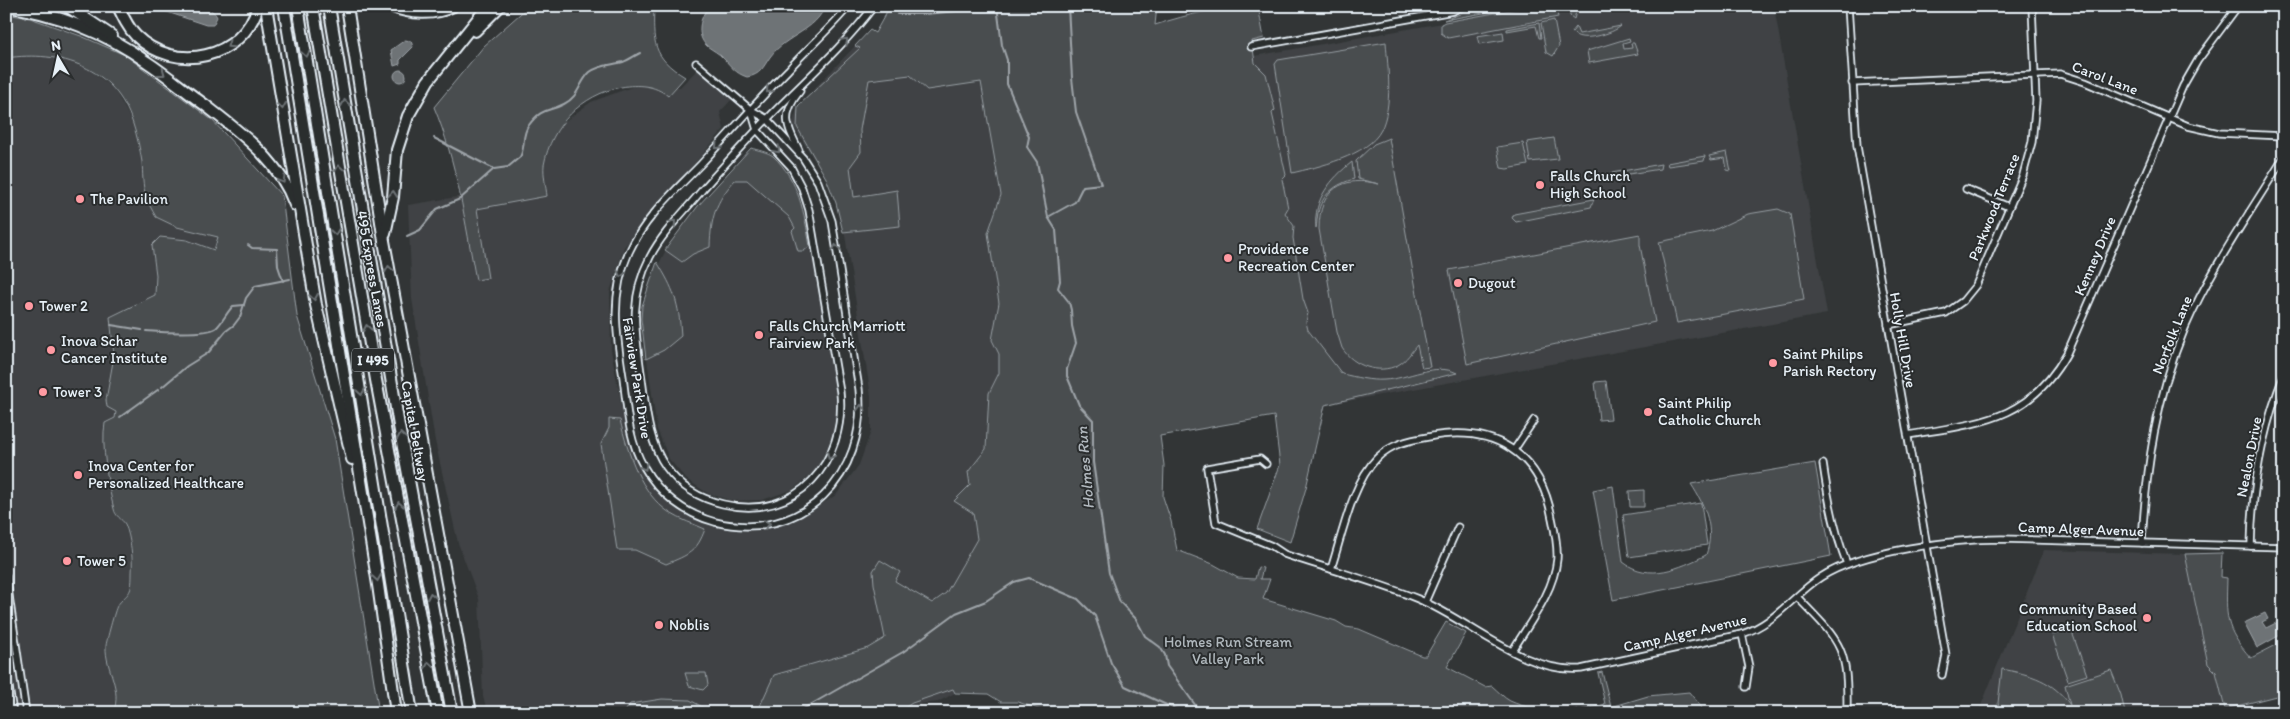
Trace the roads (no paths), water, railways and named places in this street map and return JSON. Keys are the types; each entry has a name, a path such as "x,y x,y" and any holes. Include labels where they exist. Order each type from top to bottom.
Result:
{"highway":[{"path":"6,6 59,19 108,40 146,61"},
{"path":"67,6 146,61 238,131 262,152 283,181 304,231"},
{"path":"118,6 128,26 141,41 162,52 190,57 210,55 233,44 248,28 258,6"},
{"path":"266,6 321,331 369,530"},
{"name":"I 495","path":"284,6 369,530 396,713"},
{"name":"495 Express Lanes","path":"298,6 413,713"},
{"name":"495 Express Lanes","path":"313,6 375,371 438,713"},
{"name":"Capital Beltway","path":"329,6 395,406 452,713"},
{"path":"347,6 384,241 472,713"},
{"path":"390,6 406,11 427,13 453,6"},
{"path":"384,241 393,197 394,166 401,135 416,99 488,6"},
{"path":"444,61 500,6"}],"street":[{"name":"Fairview Park Drive","path":"696,63 751,110 767,120 806,163 822,192 832,221 859,389 861,414 858,436 850,462 834,485 802,512 776,522 750,526 708,520 695,515 669,498 650,478 637,452 631,430 616,330 615,296 623,267 643,226 751,110 849,6"},
{"name":"Fairview Park Drive","path":"751,110 757,130 791,167 802,188 810,210 842,413 840,432 832,454 812,480 781,500 760,506 744,507 713,502 691,491 672,475 660,456 650,427 634,318 639,284 650,257 661,239 757,130 858,27 874,6"},
{"path":"1428,6 1430,15"},
{"path":"1251,47 1457,10 1462,6"},
{"name":"Holly Hill Drive","path":"1848,6 1857,146 1946,655 1942,675"},
{"name":"Parkwood Terrace","path":"1888,325 1936,316 1963,302 1976,285 2023,175 2032,142 2036,101 2032,6"},
{"name":"Kenney Drive","path":"1908,435 1972,424 2001,416 2027,401 2049,381 2067,353 2168,117 2198,60 2238,6"},
{"path":"806,163 790,131 787,113 793,99 813,74"},
{"name":"Carol Lane","path":"1852,83 2035,75 2068,76 2204,130 2284,136"},
{"name":"Norfolk Lane","path":"2142,543 2148,462 2160,401 2172,364 2186,328 2215,269 2284,157"},
{"path":"1966,189 2009,207"},
{"name":"Nealon Drive","path":"2251,546 2258,464 2271,410 2284,375"},
{"path":"1514,450 1534,420"},
{"path":"1331,569 1363,475 1377,458 1387,450 1408,441 1453,433 1482,436 1514,450 1532,465 1545,487 1549,499 1557,547 1557,560 1551,584 1512,650"},
{"name":"Camp Alger Avenue","path":"1266,464 1260,459 1207,468 1216,523 1272,546 1284,554 1425,602 1542,666 1569,670 1742,634 1766,624 1821,577 1847,564 1864,558 1927,547 1983,539 2284,547"},
{"path":"1823,464 1830,512 1847,564"},
{"path":"1425,602 1458,526"},
{"path":"6,575 26,713"},
{"path":"1797,596 1829,630 1842,651 1848,676 1847,713"},
{"path":"1742,634 1749,666 1746,687"},
{"path":"6,668 13,713"}],"waterway":[{"path":"897,14 925,14 967,10 983,6"},
{"name":"Holmes Run","path":"997,6 1002,45 1007,60 1007,84 1029,137 1027,147 1037,162 1048,217 1056,230 1060,281 1058,288 1069,302 1076,343 1067,369 1067,376 1079,405 1093,420 1093,462 1109,573 1120,602 1136,619 1145,636 1160,647 1165,655 1167,666 1201,713"},
{"path":"1048,217 1075,202 1083,186 1101,184 1076,112 1068,6"},
{"path":"434,138 494,169 508,167 520,157 527,129 538,115 569,101 590,72 601,67 623,62 640,53"},
{"path":"407,236 420,230 437,209 460,199 494,169"},
{"path":"248,245 252,248 277,249 278,266 283,281"},
{"path":"162,387 187,366 208,353 226,331 234,325 240,317 246,298 255,286 290,279"},
{"path":"146,331 203,332 211,330 218,326 233,306 244,305"},
{"path":"111,325 142,330"},
{"path":"120,417 159,389"},
{"path":"796,713 903,652 956,613 986,601 1014,582 1029,578 1078,599 1095,616 1111,663 1125,686 1184,713"}],"place":[{"name":"Falls Church High School","path":"1540,185"},
{"name":"The Pavilion","path":"80,199"},
{"name":"Providence Recreation Center","path":"1228,258"},
{"name":"Dugout","path":"1458,283"},
{"name":"Tower 2","path":"29,306"},
{"name":"Falls Church Marriott Fairview Park","path":"759,335"},
{"name":"Inova Schar Cancer Institute","path":"51,350"},
{"name":"Saint Philips Parish Rectory","path":"1773,363"},
{"name":"Tower 3","path":"43,392"},
{"name":"Saint Philip Catholic Church","path":"1648,412"},
{"name":"Inova Center for Personalized Healthcare","path":"78,475"},
{"name":"Tower 5","path":"67,561"},
{"name":"Community Based Education School","path":"2147,618"},
{"name":"Noblis","path":"659,625"}],"park label":[{"name":"Holmes Run Stream Valley Park","path":"1228,650"}]}
